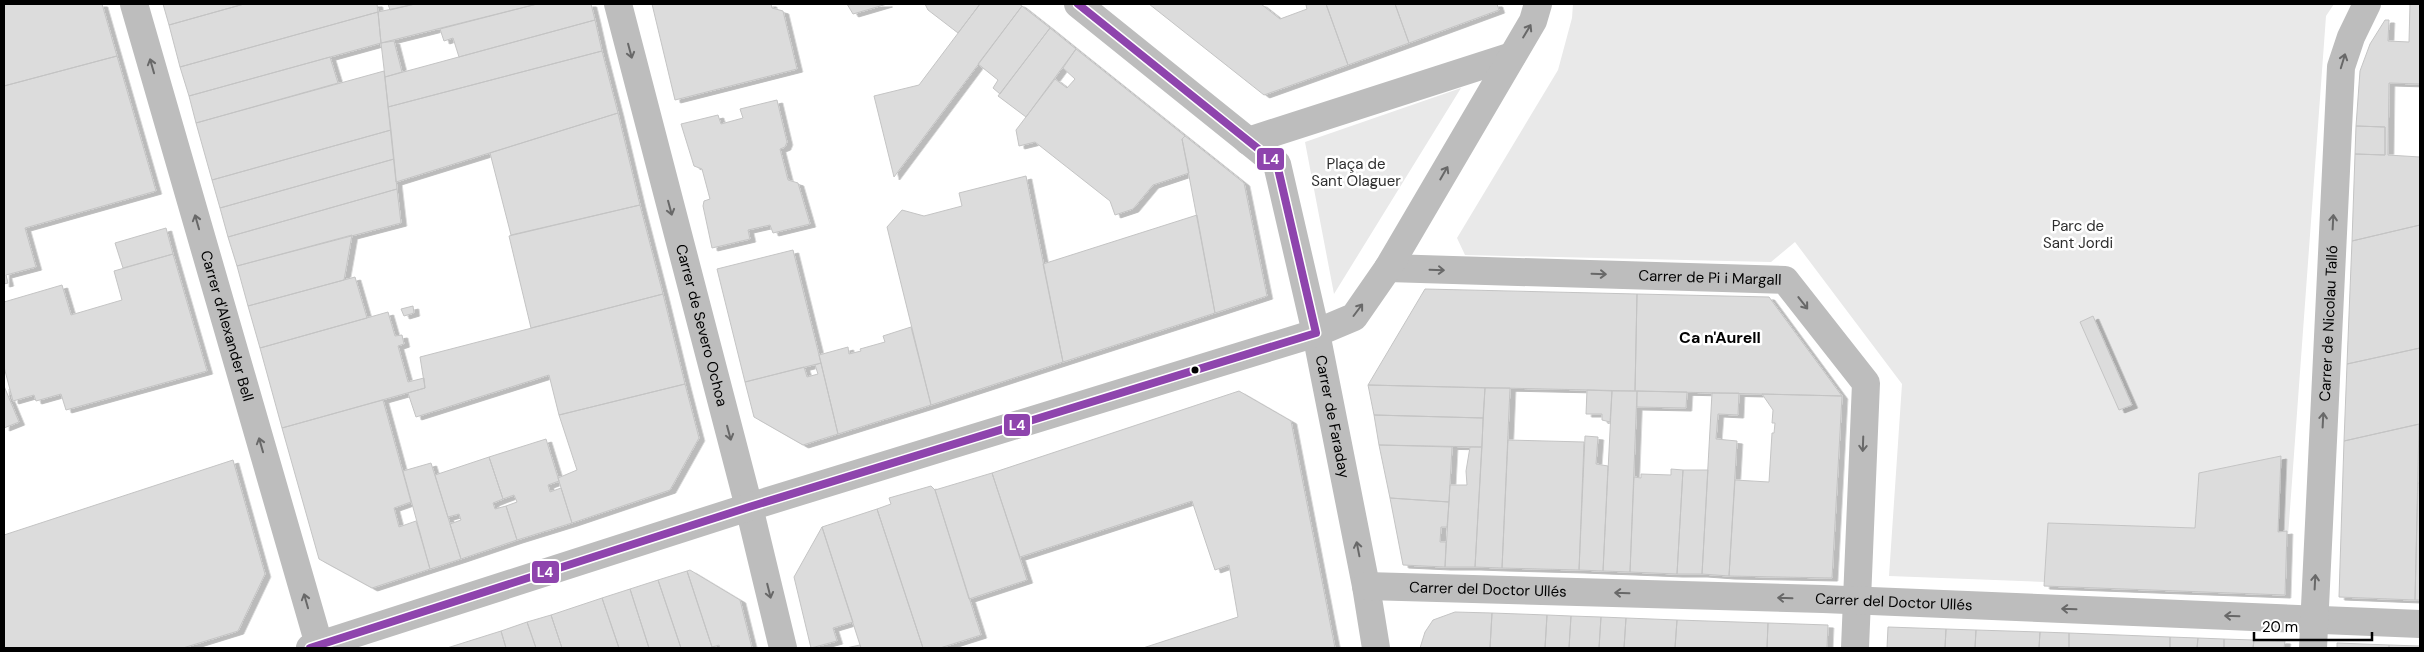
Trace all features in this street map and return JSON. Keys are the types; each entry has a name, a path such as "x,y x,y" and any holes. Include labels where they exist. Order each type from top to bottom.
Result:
{"street":[{"name":"Carrer d'Alexander Bell","path":"134,4 316,647"},
{"name":"Carrer de Severo Ochoa","path":"618,4 749,507 783,648"},
{"name":"Carrer de Faraday","path":"1078,4 1277,164 1316,333 1366,586 1376,648"},
{"path":"316,647 749,507 1316,333 1354,317 1388,268 1533,21 1538,4"},
{"name":"Carrer de Nicolau Talló","path":"2313,648 2341,67 2350,37 2367,4"},
{"path":"1248,141 1512,56"},
{"name":"Carrer de Pi i Margall","path":"1388,268 1785,280 1866,383 1855,648"},
{"name":"Carrer del Doctor Ullés","path":"1366,586 1856,601 2420,624"}],"green space":[{"name":"Parc de Sant Jordi","path":"1573,4 2334,4 2326,16 2284,591 1889,576 1902,384 1795,242 1771,262 1465,255 1457,238 1558,70 1572,18"},
{"name":"Plaça de Sant Olaguer","path":"1461,88 1334,294 1305,142"}],"building":[{"path":"4,4 102,4 117,56 4,86"},
{"path":"163,4 244,4 169,25"},
{"path":"244,4 377,4 378,12 180,67 169,25"},
{"path":"388,4 415,4 390,10"},
{"path":"415,4 537,4 381,43 378,12"},
{"path":"537,4 591,4 595,20 459,57 453,38 444,41 440,29"},
{"path":"652,4 771,4 772,8 783,11 797,69 675,100"},
{"path":"847,4 887,4 853,14"},
{"path":"925,4 980,4 958,33 928,10"},
{"path":"980,4 1019,4 1022,6 894,177 874,96 919,85"},
{"path":"1149,4 1261,4 1280,19 1307,9 1306,5 1326,4 1348,65 1264,95"},
{"path":"1326,4 1395,4 1409,43 1348,65"},
{"path":"1395,4 1497,4 1499,10 1409,43"},
{"path":"2410,4 2420,4 2420,84 2389,83 2388,155 2420,157 2420,225 2352,241 2355,154 2385,155 2385,127 2356,126 2360,71 2370,44 2385,20 2389,20 2388,41 2409,42"},
{"path":"1022,6 1050,28 1000,94 993,88 998,80 978,64"},
{"path":"378,12 381,43 189,96 180,67"},
{"path":"595,20 602,51 388,107 385,77"},
{"path":"1050,28 1076,49 1026,117 998,96"},
{"path":"394,41 402,72 385,77 381,43"},
{"path":"1076,49 1185,136 1182,139 1189,173 1153,185 1133,209 1115,215 1110,201 1035,142 1019,146 1016,130 1055,79 1067,88 1075,79 1063,68"},
{"path":"602,51 618,113 396,182 388,107"},
{"path":"117,56 156,191 25,228 36,267 6,275 8,283 4,284 4,86"},
{"path":"330,57 338,83 196,123 189,96"},
{"path":"384,71 391,130 212,180 196,123"},
{"path":"777,100 787,142 785,147 780,149 788,180 798,183 810,224 773,233 770,225 748,230 750,239 712,248 703,206 704,201 710,199 702,169 694,166 681,124 718,115 721,124 743,118 740,109"},
{"path":"618,113 640,205 511,235 490,153"},
{"path":"2356,126 2385,127 2385,155 2355,154"},
{"path":"391,130 394,159 220,208 212,180"},
{"path":"1185,136 1244,183 1267,296 1215,313 1182,139"},
{"path":"394,159 397,189 228,237 220,208"},
{"path":"1026,176 1063,362 931,405 887,227 902,210 924,216 962,206 959,193"},
{"path":"397,189 401,223 237,266 228,237"},
{"path":"640,205 663,294 531,328 509,236"},
{"path":"1197,215 1215,313 1063,362 1043,264"},
{"path":"2420,225 2420,348 2347,364 2352,241"},
{"path":"166,228 173,254 123,268 115,243"},
{"path":"352,235 344,280 248,306 237,266"},
{"path":"793,250 821,363 745,382 717,269"},
{"path":"173,254 207,371 66,410 61,394 36,401 34,395 13,401 4,367 4,302 62,285 71,315 122,300 114,271"},
{"path":"355,277 367,318 260,348 248,306"},
{"path":"1425,289 1637,294 1635,391 1368,385"},
{"path":"663,294 685,384 559,415 549,375 416,417 408,393 425,388 420,357"},
{"path":"1637,294 1769,297 1842,396 1635,391"},
{"path":"413,306 414,313 404,316 401,309"},
{"path":"388,312 395,336 402,335 404,344 398,346 408,382 424,378 425,388 282,428 260,348"},
{"path":"2093,316 2132,405 2119,410 2080,322"},
{"path":"911,327 931,405 838,434 819,355 848,347 849,354 861,351 860,349 885,342 883,336"},
{"path":"2420,348 2420,424 2344,441 2347,364"},
{"path":"821,363 838,434 803,445 754,417 745,382 804,367 807,377 818,374 815,365"},
{"path":"685,384 699,438 670,490 572,523 558,478 577,470 559,415"},
{"path":"1368,385 1485,388 1483,418 1374,415"},
{"path":"4,386 19,422 4,428"},
{"path":"1485,388 1510,388 1502,568 1475,567"},
{"path":"1587,390 1612,391 1610,422 1602,420 1602,414 1586,414"},
{"path":"1239,391 1291,421 1335,648 1143,648 1238,617 1229,565 1215,570 1192,501 1020,557 992,473"},
{"path":"1612,391 1637,391 1630,572 1603,571"},
{"path":"1637,391 1687,392 1686,408 1637,407"},
{"path":"1712,393 1739,393 1738,415 1718,414 1716,439 1737,441 1729,576 1702,574"},
{"path":"1762,394 1842,396 1832,578 1729,576 1735,480 1769,482 1772,433 1774,433 1775,423 1772,423 1773,410"},
{"path":"383,400 411,502 394,508 399,527 416,521 430,569 372,588 319,559 282,428"},
{"path":"1374,415 1483,418 1482,447 1379,445"},
{"path":"2419,424 2415,600 2339,597 2344,441"},
{"path":"1585,436 1598,437 1596,464 1608,466 1603,571 1579,570"},
{"path":"546,439 559,481 548,485 550,492 561,488 572,523 517,540 506,506 517,502 514,495 503,499 489,457"},
{"path":"1508,440 1584,442 1579,570 1502,568"},
{"path":"1379,445 1452,447 1449,502 1390,498"},
{"path":"1470,447 1482,447 1475,567 1445,567 1450,485 1467,485 1466,471"},
{"path":"2281,456 2278,532 2287,531 2285,595 2044,586 2048,523 2195,528 2199,473"},
{"path":"489,457 503,499 493,503 495,509 506,506 517,540 461,559 450,524 461,520 459,514 448,517 435,475"},
{"path":"233,460 265,574 238,631 183,648 4,648 4,535"},
{"path":"431,463 461,559 430,569 403,471"},
{"path":"1671,469 1683,470 1677,574 1630,572 1634,477 1641,478 1641,474 1671,475"},
{"path":"1683,470 1708,470 1702,574 1677,574"},
{"path":"992,473 1027,580 969,599 935,490"},
{"path":"2418,483 2420,483 2420,600 2415,600"},
{"path":"931,486 935,490 981,635 940,648 923,648 877,509 891,504 889,498"},
{"path":"1390,498 1449,502 1447,527 1441,527 1440,542 1446,542 1445,567 1403,565"},
{"path":"877,509 923,648 861,648 822,527"},
{"path":"822,527 853,622 833,628 837,641 811,648 794,577"},
{"path":"690,570 740,600 752,648 720,648 719,645 712,647 687,571"},
{"path":"687,571 712,648 681,648 658,580"},
{"path":"658,580 681,648 649,648 630,589"},
{"path":"630,589 649,648 619,648 602,598"},
{"path":"602,598 619,648 562,648 551,615"},
{"path":"1455,612 1492,613 1490,648 1420,648 1425,632 1433,620"},
{"path":"1492,613 1547,615 1545,648 1490,648"},
{"path":"551,615 562,648 536,648 527,622"},
{"path":"1547,615 1571,616 1569,648 1545,648"},
{"path":"1571,616 1601,617 1599,648 1569,648"},
{"path":"1601,617 1626,618 1624,648 1599,648"},
{"path":"1626,618 1677,620 1675,648 1624,648"},
{"path":"1677,620 1768,623 1767,648 1675,648"},
{"path":"527,622 536,648 506,648 501,631"},
{"path":"1768,623 1828,625 1827,648 1767,648"},
{"path":"1888,627 1946,629 1945,648 1887,648"},
{"path":"1946,629 1976,630 1975,648 1945,648"},
{"path":"1976,630 2040,632 2039,648 1975,648"},
{"path":"501,631 506,648 447,648"},
{"path":"2040,632 2069,633 2069,648 2039,648"},
{"path":"2069,633 2170,637 2170,648 2069,648"},
{"path":"2170,637 2198,638 2197,648 2170,648"},
{"path":"2198,638 2224,639 2224,648 2197,648"},
{"path":"2224,639 2254,640 2253,648 2224,648"},
{"path":"2254,640 2285,641 2284,648 2253,648"},
{"path":"2337,643 2389,645 2389,648 2337,648"},
{"path":"860,645 861,648 846,648"},
{"path":"2389,645 2420,646 2420,648 2389,648"}],"transit line":[{"name":"L4","path":"310,648 749,507 1316,333 1277,164 1078,4"}],"district":[{"name":"Ca n'Aurell","path":"1720,337"}]}
